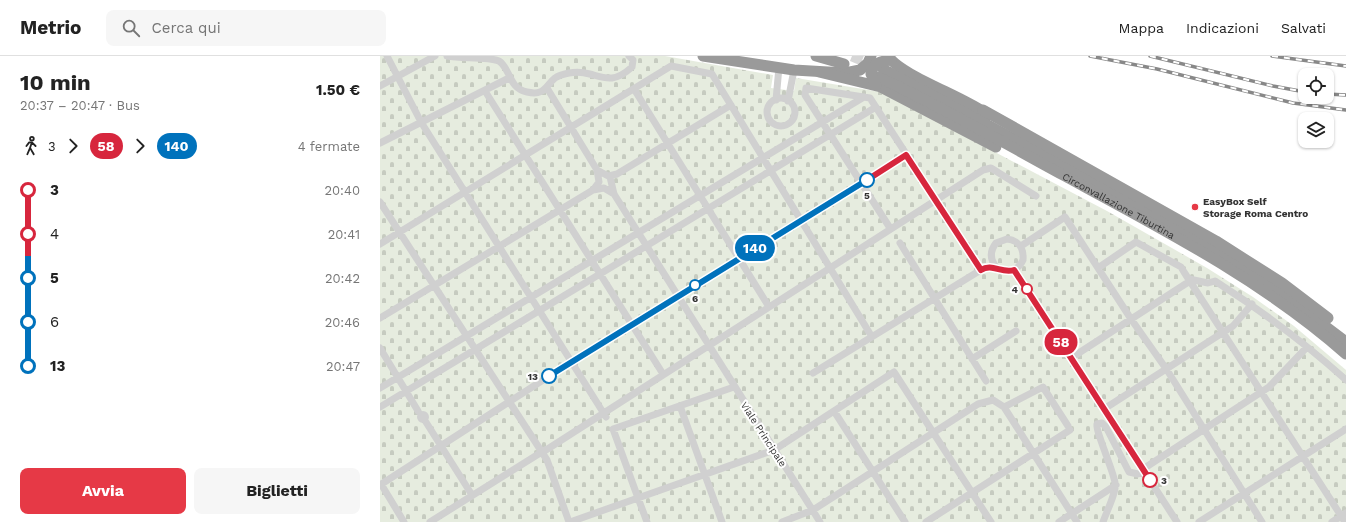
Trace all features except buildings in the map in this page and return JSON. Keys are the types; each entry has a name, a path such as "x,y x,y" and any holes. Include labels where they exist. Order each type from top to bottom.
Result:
{"highway":[{"path":"703,56 741,59 794,70 879,77"},
{"path":"816,56 844,64"},
{"path":"819,72 855,72 866,65 871,56"},
{"path":"879,77 872,76 873,68 878,62 889,58 908,72 983,110 1033,149"},
{"name":"Circonvallazione Tiburtina","path":"879,77 1033,149 1148,211 1220,253 1297,304 1346,342"},
{"name":"Circonvallazione Tiburtina","path":"879,77 982,140 1055,171 1126,209 1240,276 1297,314 1346,354"},
{"name":"Circonvallazione Tiburtina","path":"983,110 1216,241 1282,283 1346,333"}],"lane":[{"path":"387,56 421,122 605,415"},
{"path":"380,86 435,56"},
{"path":"447,56 497,60 504,66 509,78 518,87 526,92 536,92 547,88 556,77 572,73 579,72 611,79 617,78 632,67 633,60 630,56"},
{"path":"380,244 671,66 712,74 872,337"},
{"path":"776,100 779,68"},
{"path":"788,101 794,70"},
{"path":"380,143 509,78"},
{"path":"547,88 597,170 605,179 614,194"},
{"path":"890,228 805,95 806,88 870,98 935,200 983,269"},
{"path":"634,89 769,307"},
{"path":"485,91 601,273 663,374"},
{"path":"380,388 530,296 864,97"},
{"path":"784,99 788,101 794,107 795,115 790,122 782,126 773,124 768,115 769,106 776,100 784,99"},
{"path":"380,318 593,190 605,179 617,174 669,144 731,105"},
{"path":"380,407 876,107"},
{"path":"404,522 380,485 677,296 906,155"},
{"path":"430,522 605,415 663,374 983,170 991,168 1036,196"},
{"path":"593,190 609,188 605,179"},
{"path":"605,179 600,186 614,194"},
{"name":"Viale Principale","path":"614,194 708,346 820,522"},
{"path":"380,202 435,285 475,350 544,451 570,522 774,450 894,372 991,522"},
{"path":"1021,246 1065,217 1131,320 1167,370 1203,430 1262,522"},
{"path":"813,373 983,269 991,258 993,247 1003,239 1015,241 1021,246 1023,260 1014,270 1006,272 997,268 983,269"},
{"path":"1098,268 1136,242 1181,267 1302,456 1344,517 1332,522"},
{"path":"900,243 986,381"},
{"path":"991,258 997,268"},
{"path":"1014,270 1177,522"},
{"path":"1071,358 1190,280 1208,284 1215,281 1252,304 1346,380"},
{"path":"1104,409 1167,370 1223,332 1241,319 1252,304"},
{"path":"972,359 1016,331"},
{"path":"1103,522 1116,485 1102,442 1096,429 1098,424 1104,424 1106,427 1129,472 1138,474 1270,387 1307,347"},
{"path":"380,348 418,411"},
{"path":"380,360 390,363"},
{"path":"647,522 614,429 734,387"},
{"path":"926,522 1033,454 1069,428 1043,387 1004,407"},
{"path":"782,522 813,510 978,404 992,400 1004,407 1077,522"},
{"path":"680,406 722,522"},
{"path":"834,411 905,522"},
{"path":"424,419 472,495"},
{"path":"1199,522 1346,428"},
{"path":"1059,522 1116,485"}],"green space":[{"path":"380,56 665,56 773,75 771,88 794,91 796,78 881,92 1107,211 1207,268 1253,297 1294,326 1346,370 1346,522 380,522"}],"tunnel":[{"path":"852,56 877,66"}],"railway":[{"path":"1090,56 1157,69 1293,103 1346,110"},
{"path":"1150,56 1298,91"},
{"path":"1272,56 1346,66"},
{"path":"1334,94 1346,95"}],"bus line":[{"name":"58","path":"867,180 906,155 981,270 984,268 997,268 1006,272 1014,270 1150,480"},
{"name":"140","path":"549,376 867,180"}],"place":[{"name":"5","path":"867,180"},
{"name":"EasyBox Self Storage Roma Centro","path":"1195,207"},
{"name":"6","path":"695,285"},
{"name":"4","path":"1027,289"},
{"name":"13","path":"549,376"},
{"name":"3","path":"1150,480"}]}
